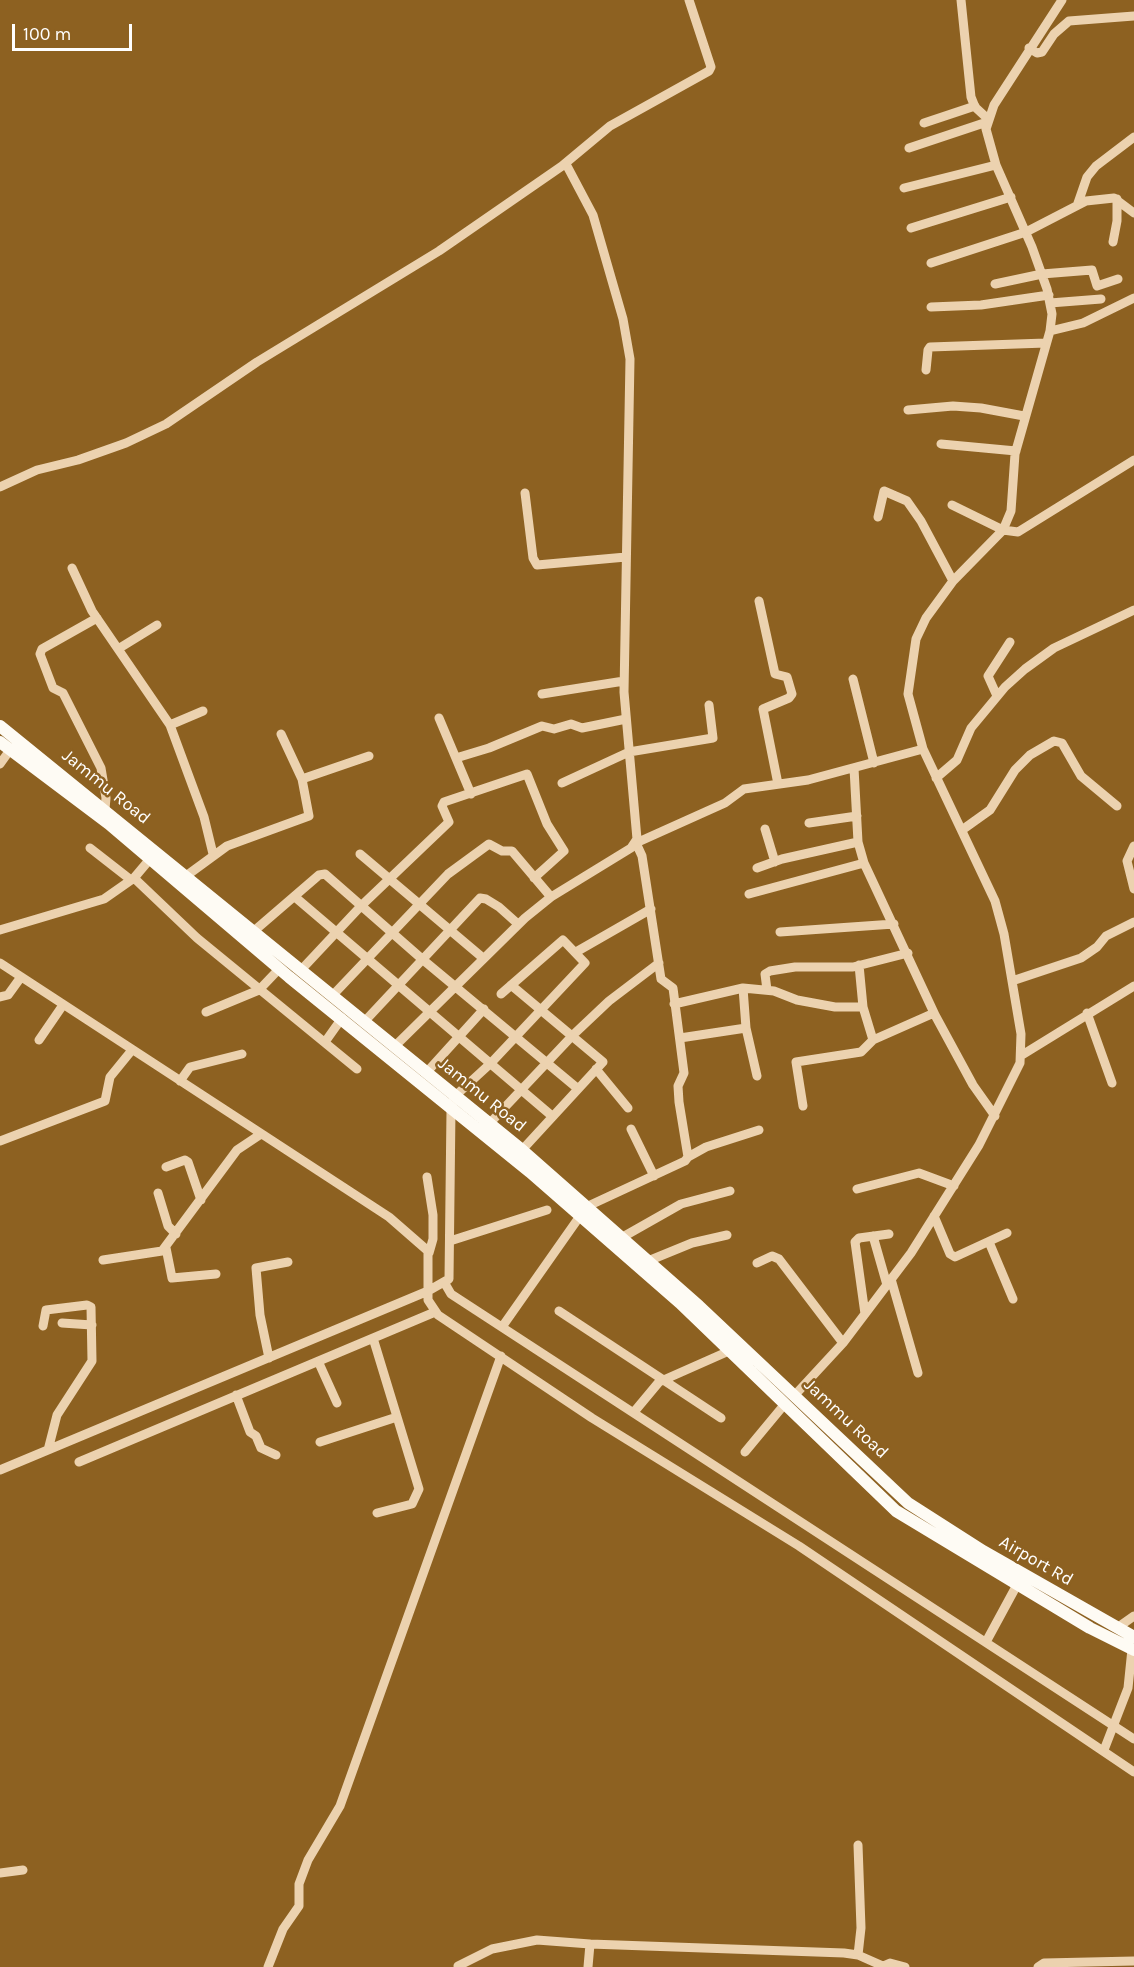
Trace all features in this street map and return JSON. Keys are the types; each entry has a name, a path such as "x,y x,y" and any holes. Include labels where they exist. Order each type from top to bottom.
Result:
{"main road":[{"name":"Jammu Road","path":"0,726 522,1150 583,1211 648,1261 922,1514"},
{"path":"3,754 109,824 279,969 342,1018 451,1110 583,1211 896,1511 1090,1628 1133,1645"},
{"name":"Airport Rd","path":"922,1514 1117,1628 1133,1645"}],"street":[{"path":"0,487 37,470 126,443 166,424 257,362 439,251 566,164 610,126 711,69 689,0"},
{"path":"961,0 971,98 988,121"},
{"path":"794,1396 843,1343 889,1282 934,1216 995,1116 1022,1055 1021,1034 1012,981 995,902 923,749 908,694 916,639 926,618 953,581 1003,530 1011,511 1016,451 1024,416 1050,331 1049,299 1026,232 996,165 987,136 988,121 1029,48 1062,0"},
{"path":"1029,48 1041,52 1058,29 1069,21 1134,15"},
{"path":"924,123 975,106"},
{"path":"909,148 988,121"},
{"path":"1078,203 1087,177 1096,166 1134,137"},
{"path":"566,164 593,215 628,341 630,374 624,681 626,719 636,843 642,856 662,981 673,988 684,1073 678,1086 688,1156"},
{"path":"904,188 996,165"},
{"path":"911,228 1011,197"},
{"path":"1113,242 1117,221 1117,199"},
{"path":"931,263 1026,232 1078,203 1117,199 1134,213"},
{"path":"995,284 1042,274 1092,270 1097,286 1118,279"},
{"path":"1050,331 1083,323 1134,298"},
{"path":"931,308 1049,299 1101,299"},
{"path":"926,370 930,347 1046,343"},
{"path":"908,410 953,406 1024,416"},
{"path":"941,444 1016,451"},
{"path":"952,505 1003,530 1020,532 1134,460"},
{"path":"878,517 884,492 907,501 921,521 953,581"},
{"path":"525,493 533,558 537,566 626,557"},
{"path":"72,568 97,618 170,725 204,817 213,854"},
{"path":"759,601 775,674 787,677 792,694 789,698 763,709 778,784"},
{"path":"936,778 957,760 971,728 997,696 1025,669 1054,648 1134,610"},
{"path":"97,618 42,649 40,654 53,687 63,693 101,768 106,798 105,809"},
{"path":"118,649 157,625"},
{"path":"997,696 988,676 1010,642"},
{"path":"853,679 874,763"},
{"path":"542,694 624,681"},
{"path":"562,783 629,752 713,738 709,705"},
{"path":"170,725 203,711"},
{"path":"439,718 471,794"},
{"path":"456,758 489,748 542,726 554,729 571,724 582,728 626,719"},
{"path":"186,876 213,854 227,846 309,816 302,779 281,734"},
{"path":"962,830 990,810 1015,770 1030,755 1054,741 1062,743 1081,776 1117,806"},
{"path":"394,1047 518,924 551,897 636,843 725,803 740,790 854,768 923,749"},
{"path":"302,779 369,756"},
{"path":"854,768 858,842 864,862 934,1013 973,1085 995,1116"},
{"path":"301,970 361,906 448,822 442,803 528,775 547,824 564,851 534,878"},
{"path":"809,823 857,816"},
{"path":"765,829 775,862"},
{"path":"757,868 858,842"},
{"path":"332,996 448,874 489,844 502,851 511,850 551,897"},
{"path":"1134,846 1126,861 1134,889"},
{"path":"90,848 135,877 197,938 264,984 357,1069"},
{"path":"360,854 483,958"},
{"path":"0,930 104,899 135,877 150,859"},
{"path":"749,894 864,862"},
{"path":"254,931 323,874 577,1088"},
{"path":"295,897 396,986 552,1116"},
{"path":"364,1022 482,898 499,907 518,924"},
{"path":"576,952 651,909"},
{"path":"1012,981 1080,958 1097,947 1106,936 1134,922"},
{"path":"780,932 894,924"},
{"path":"79,1462 373,1338 435,1295 450,1276 451,1110 454,1097 491,1063 584,965 576,952 565,941 562,941 501,994"},
{"path":"767,990 765,974 770,970 859,965 908,953"},
{"path":"0,963 389,1217 429,1253"},
{"path":"489,1124 573,1035 609,1001 659,963"},
{"path":"859,965 863,1007 873,1040"},
{"path":"206,1012 264,984 279,969"},
{"path":"0,998 8,995 21,977"},
{"path":"512,985 602,1060 522,1150"},
{"path":"1022,1055 1134,986"},
{"path":"674,1004 743,988 767,990 797,1000 835,1007 863,1007"},
{"path":"743,988 746,1028 757,1076"},
{"path":"39,1040 63,1005"},
{"path":"426,1073 484,1009"},
{"path":"803,1106 796,1062 861,1052 873,1040 934,1013"},
{"path":"1087,1013 1113,1083"},
{"path":"326,1040 342,1018"},
{"path":"680,1038 746,1028"},
{"path":"0,1141 105,1101 110,1077 132,1050"},
{"path":"180,1081 190,1067 242,1054"},
{"path":"596,1069 628,1108"},
{"path":"631,1129 654,1176"},
{"path":"502,1327 583,1211 685,1161 688,1156 706,1147 759,1130"},
{"path":"103,1260 160,1252 166,1248 237,1150 261,1134"},
{"path":"166,1167 187,1161 201,1200"},
{"path":"856,1190 919,1173 954,1186"},
{"path":"427,1177 433,1215 433,1239 429,1253 435,1295 501,1356 592,1418 800,1544 1106,1747 1134,1772"},
{"path":"621,1238 681,1204 730,1191"},
{"path":"158,1193 168,1226 176,1233"},
{"path":"450,1241 547,1210"},
{"path":"934,1216 952,1256 957,1257 1007,1233"},
{"path":"865,1314 855,1242 857,1239 889,1234"},
{"path":"648,1261 692,1243 727,1235"},
{"path":"873,1236 918,1373"},
{"path":"989,1242 1013,1299"},
{"path":"166,1248 172,1278 216,1274"},
{"path":"758,1263 774,1256 779,1259 843,1343"},
{"path":"269,1358 260,1315 256,1268 288,1262"},
{"path":"0,1470 269,1358 435,1295 451,1294 634,1412 808,1530 986,1642 1113,1729 1134,1739"},
{"path":"43,1326 46,1310 87,1305 92,1309 92,1361 57,1415 48,1450"},
{"path":"559,1311 721,1418"},
{"path":"62,1323 92,1325"},
{"path":"373,1338 418,1492 412,1504 377,1513"},
{"path":"634,1412 654,1386 729,1351"},
{"path":"268,1967 284,1929 299,1906 299,1881 308,1860 340,1806 501,1356"},
{"path":"318,1361 337,1403"},
{"path":"236,1395 250,1432 257,1437 261,1448 276,1455"},
{"path":"745,1452 784,1405"},
{"path":"320,1442 397,1417"},
{"path":"800,1544 808,1530"},
{"path":"986,1642 1018,1583"},
{"path":"1117,1628 1134,1616"},
{"path":"1106,1747 1128,1688 1133,1645"},
{"path":"858,1845 861,1928 858,1955"},
{"path":"0,1873 23,1870"},
{"path":"458,1966 492,1949 528,1940 590,1944 778,1948 858,1955 882,1966 890,1963 905,1967"},
{"path":"588,1967 590,1944"},
{"path":"1038,1967 1044,1963 1134,1961"}]}
